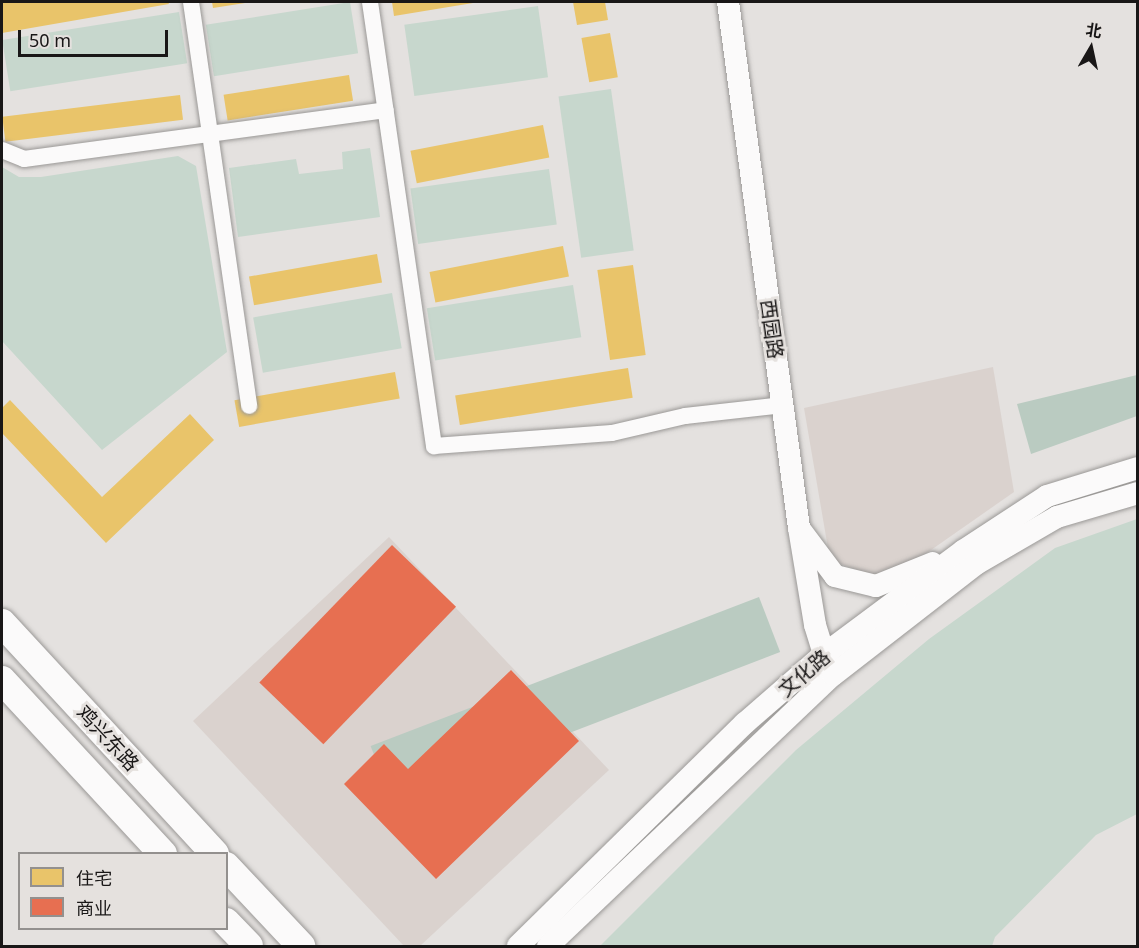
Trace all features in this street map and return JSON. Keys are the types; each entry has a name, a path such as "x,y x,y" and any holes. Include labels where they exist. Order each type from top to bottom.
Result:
{"highway":[{"name":"鸡兴东路","path":"2,623 213,852"},
{"name":"鸡兴东路","path":"2,680 161,852"},
{"path":"228,868 301,946"},
{"path":"228,924 249,946"}],"main road":[{"name":"西园路","path":"728,2 799,528 828,665"},
{"name":"文化路","path":"548,946 760,740 828,665 963,551 1047,496 1137,468"},
{"name":"文化路","path":"518,946 745,723 976,564 1057,517 1137,493"},
{"path":"799,528 835,576 876,586 963,551"}],"street":[{"path":"191,2 249,406"},
{"path":"370,2 434,446 526,442 612,433 685,416 783,405"},
{"path":"2,150 24,159 210,136 386,110"}],"shaded area":[{"path":"350,2 358,53 214,76 206,25"},
{"path":"538,6 548,77 414,96 404,25"},
{"path":"179,12 187,63 10,91 2,40"},
{"path":"611,89 634,250 581,258 559,96"},
{"path":"370,148 380,217 238,237 229,168 296,159 299,174 343,169 342,152"},
{"path":"178,156 196,166 227,352 102,450 2,341 2,167 19,177 41,177"},
{"path":"549,169 557,224 418,244 410,188"},
{"path":"573,285 581,337 435,360 427,308"},
{"path":"392,293 402,348 263,373 253,317"},
{"path":"993,367 1014,492 911,564 878,578 830,560 804,408"},
{"path":"1137,519 1137,814 1096,835 995,937 992,946 600,946 796,750 929,639 1055,548"},
{"path":"389,537 609,770 420,946 404,946 193,721"}],"green space":[{"path":"1137,375 1137,416 1031,454 1017,404"},
{"path":"759,597 780,652 392,801 371,746"}],"building: 住宅":[{"path":"2,2 168,2 169,4 2,33"},
{"path":"212,2 245,2 245,3 213,8"},
{"path":"392,2 473,2 473,3 394,16"},
{"path":"573,2 605,2 608,20 577,25"},
{"path":"610,33 618,77 589,82 581,38"},
{"path":"349,75 353,101 228,121 224,95"},
{"path":"180,95 183,120 5,142 2,117"},
{"path":"543,125 549,157 417,183 410,151"},
{"path":"563,246 569,276 435,302 429,272"},
{"path":"377,254 382,283 254,305 249,277"},
{"path":"633,265 646,355 610,360 597,270"},
{"path":"628,368 633,398 460,425 455,395"},
{"path":"395,372 400,399 239,427 234,400"},
{"path":"10,400 102,497 190,414 214,440 106,543 2,433 2,408"}],"building: 商业":[{"path":"392,545 456,607 323,744 259,682"},
{"path":"511,670 579,741 436,879 344,784 384,744 408,769"}]}
